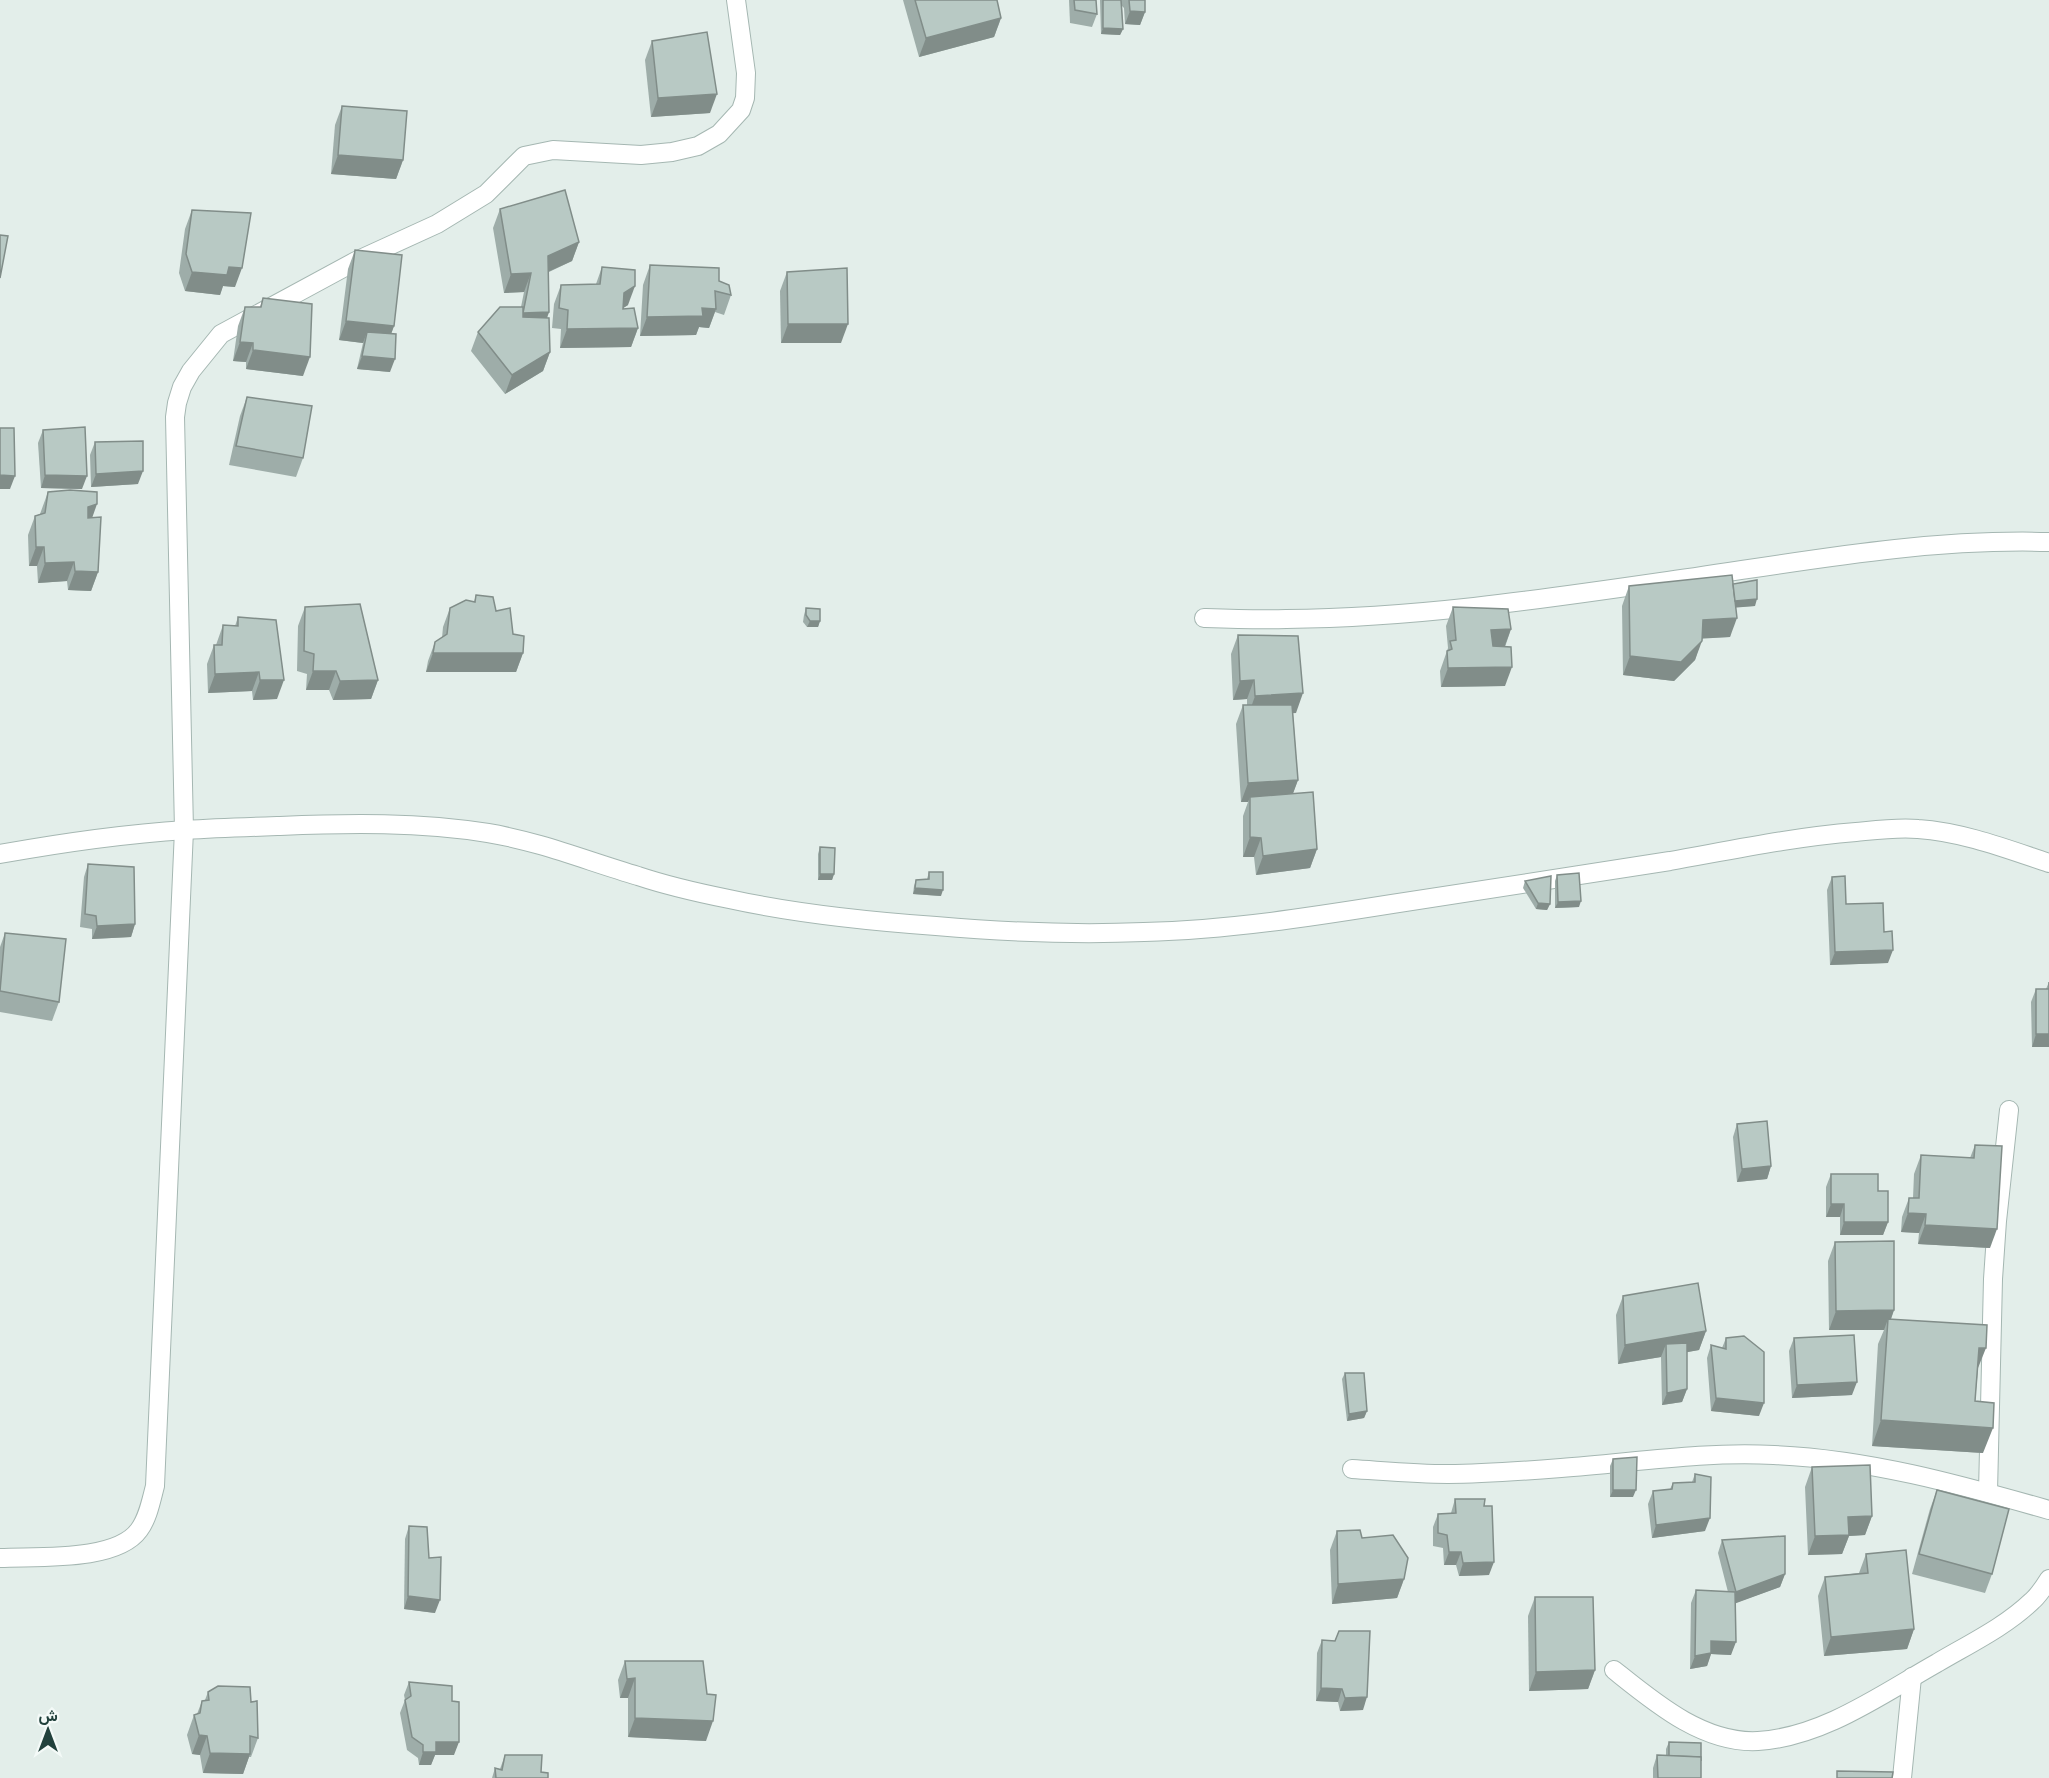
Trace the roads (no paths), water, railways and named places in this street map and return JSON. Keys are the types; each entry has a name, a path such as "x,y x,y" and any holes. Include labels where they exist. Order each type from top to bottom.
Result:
{"street":[{"path":"0,1558 89,1552 123,1544 139,1530 147,1515 155,1486 184,830 175,417 182,387 191,371 221,334 346,266 437,224 486,194 524,156 553,150 601,154 651,154 698,146 719,134 741,110 745,98 746,73 736,0"},
{"path":"1204,618 1287,619 1453,609 1556,598 1868,552 1942,544 2049,542"},
{"path":"0,854 89,840 184,830 410,825 487,833 571,853 637,876 734,900 814,914 890,923 1030,932 1146,932 1287,921 1776,842 1828,834 1878,830 1916,828 1950,834 1982,841 2049,863"},
{"path":"1988,1492 1993,1279 2009,1110"},
{"path":"1352,1469 1447,1474 1708,1456 1772,1454 1834,1459 1888,1468 1988,1492 2049,1510"},
{"path":"1614,1670 1655,1703 1691,1725 1725,1737 1758,1741 1800,1733 1834,1720 2007,1621 2033,1600 2049,1580"},
{"path":"1902,1778 1912,1677"}]}
